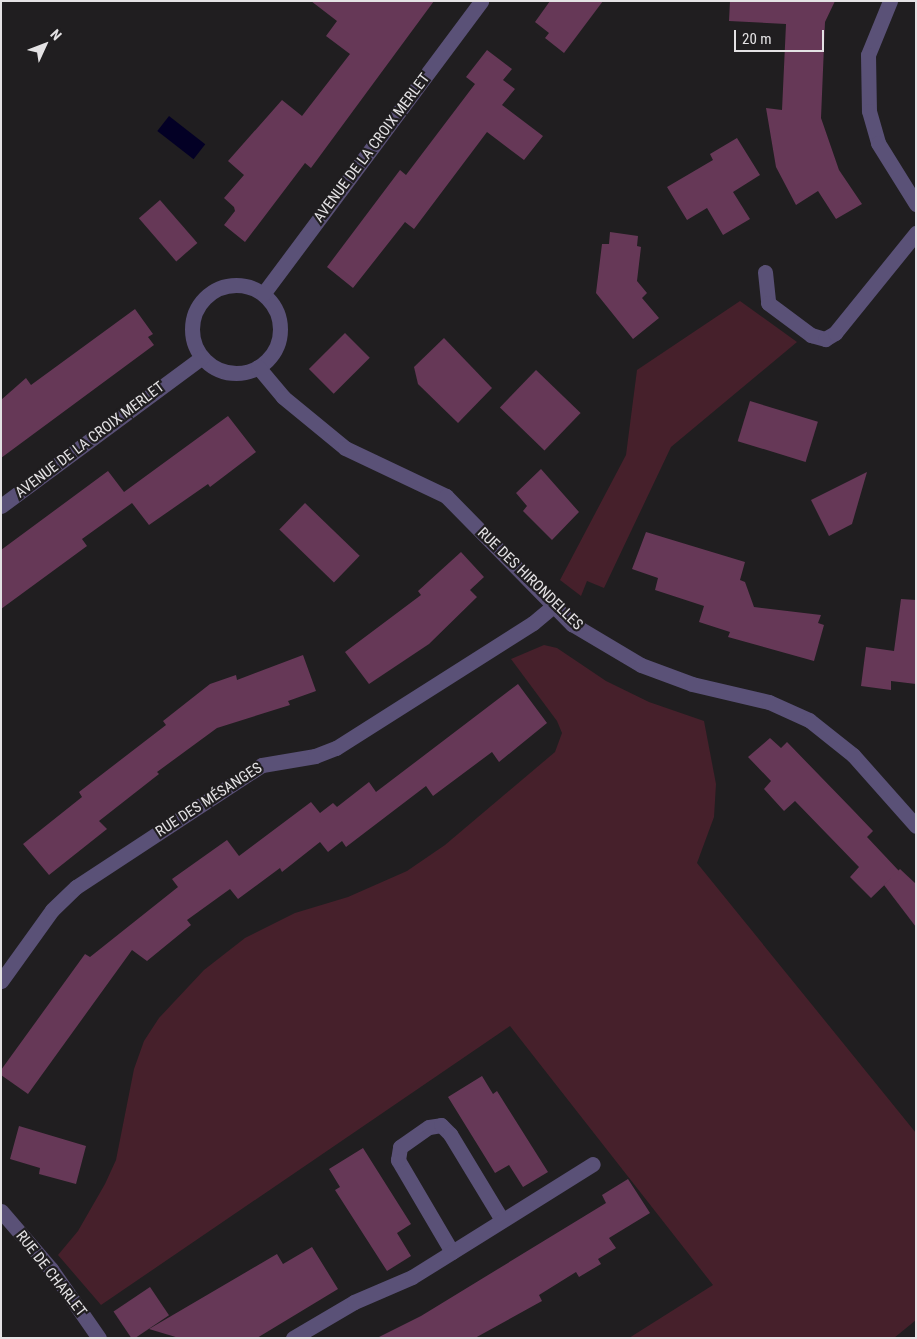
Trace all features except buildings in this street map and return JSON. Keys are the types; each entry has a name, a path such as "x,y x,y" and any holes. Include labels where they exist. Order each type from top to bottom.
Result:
{"street":[{"name":"AVENUE DE LA CROIX MERLET","path":"263,294 481,1"},
{"path":"890,1 868,55 869,111 878,143 916,204"},
{"path":"765,272 768,303 811,335 825,339 834,333 916,233"},
{"path":"236,285 263,294 278,315 280,332 275,349 258,367 244,372 228,372 214,367 202,356 195,344 193,328 195,314 208,296 236,285"},
{"name":"AVENUE DE LA CROIX MERLET","path":"1,506 202,356"},
{"name":"RUE DES HIRONDELLES","path":"258,367 283,397 345,448 446,496 553,606 593,639 640,665 692,684 768,702 810,720 853,755 916,826"},
{"name":"RUE DES MÉSANGES","path":"1,981 52,910 76,887 262,764 320,754 336,748 533,623 553,606"},
{"path":"452,1252 398,1160 400,1147 429,1127 441,1125 450,1134 502,1220"},
{"path":"293,1338 354,1302 412,1277 593,1164"},
{"name":"RUE DE CHARLET","path":"1,1212 51,1269 99,1338"}],"shaded area":[{"path":"740,301 797,342 671,447 604,588 587,581 581,596 560,580 626,455 637,370"},
{"path":"544,645 557,648 606,681 649,702 704,721 716,784 714,817 697,863 916,1133 916,1320 894,1338 629,1338 713,1285 510,1026 101,1305 58,1255 78,1231 105,1184 116,1160 134,1069 144,1041 159,1018 204,970 245,938 295,913 348,897 407,871 445,845 555,752 562,733 557,721 511,659"}],"water":[{"path":"169,116 205,144 194,159 157,131"}]}
